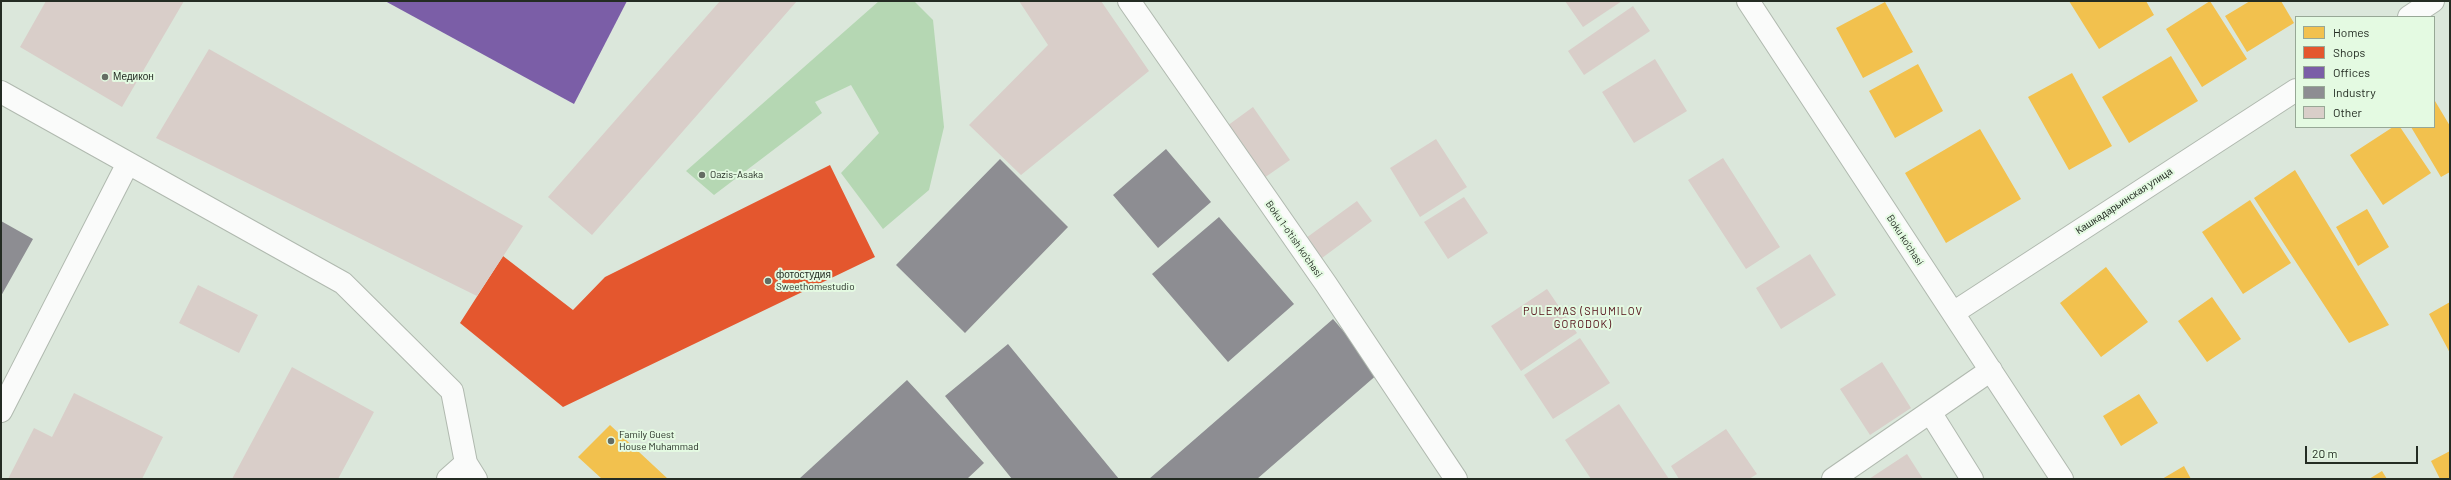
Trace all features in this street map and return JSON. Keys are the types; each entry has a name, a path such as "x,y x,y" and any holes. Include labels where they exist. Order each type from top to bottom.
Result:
{"street":[{"name":"Boku 1-o'tish ko'chasi","path":"1129,1 1326,284 1456,479"},
{"name":"Boku ko'chasi","path":"1748,1 2062,479"},
{"path":"2410,16 2433,1"},
{"name":"Кашкадарьинская улица","path":"1953,313 2295,91"},
{"path":"1,92 343,283 452,391 471,471 448,479"},
{"path":"1,411 128,163"},
{"path":"1833,479 1991,370"},
{"path":"1930,412 1972,479"}],"green space":[{"path":"879,1 914,1 933,20 944,127 929,190 883,229 841,173 879,133 851,85 815,102 822,113 714,195 686,171"}],"building: Homes":[{"path":"2069,1 2146,1 2154,15 2099,49"},
{"path":"2210,1 2247,59 2202,87 2166,29"},
{"path":"2250,1 2281,1 2294,23 2247,52 2225,16"},
{"path":"1885,2 1913,52 1863,78 1836,28"},
{"path":"2171,56 2198,101 2129,143 2102,97"},
{"path":"1918,64 1943,111 1895,138 1869,91"},
{"path":"2072,73 2112,146 2069,170 2028,97"},
{"path":"2435,101 2450,126 2450,172 2441,177 2412,128 2435,128"},
{"path":"2391,128 2401,128 2431,173 2383,205 2350,155"},
{"path":"1980,129 2021,199 1946,243 1905,173"},
{"path":"2295,170 2389,325 2349,343 2254,198"},
{"path":"2250,200 2291,263 2243,294 2202,232"},
{"path":"2367,209 2389,247 2358,266 2336,227"},
{"path":"2106,267 2148,322 2101,357 2060,303"},
{"path":"2212,297 2241,339 2207,362 2178,321"},
{"path":"2450,302 2450,353 2429,314"},
{"path":"2139,394 2158,423 2121,446 2103,416"},
{"name":"Family Guest House Muhammad","path":"610,425 668,479 602,479 578,457"},
{"path":"2450,451 2450,479 2440,479 2431,461"},
{"path":"2184,466 2191,479 2162,479"},
{"path":"2382,471 2387,479 2369,479"}],"building: Shops":[{"path":"830,165 875,257 563,407 460,323 503,256 573,310 605,277"}],"building: Offices":[{"path":"385,1 627,1 574,104"}],"building: Industry":[{"path":"1166,149 1211,202 1158,248 1113,195"},
{"path":"1000,159 1068,227 965,333 896,265"},
{"path":"1219,217 1294,304 1228,362 1152,274"},
{"path":"1,221 33,239 1,296"},
{"path":"1333,319 1379,373 1257,479 1149,479"},
{"path":"1008,344 1119,479 1012,479 945,396"},
{"path":"907,380 984,463 967,479 799,479"}],"building: Other":[{"name":"Медикон","path":"46,1 184,1 122,107 20,47"},
{"path":"720,1 797,1 592,235 548,197"},
{"path":"1019,1 1101,1 1149,71 1021,175 969,125 1048,45"},
{"path":"1565,1 1622,1 1583,27"},
{"path":"1633,6 1650,31 1584,75 1568,51"},
{"path":"209,49 523,226 477,296 156,138"},
{"path":"1655,59 1687,111 1634,143 1602,92"},
{"path":"1253,107 1290,160 1264,178 1227,126"},
{"path":"1436,139 1467,187 1420,217 1390,168"},
{"path":"1723,158 1780,247 1746,269 1688,180"},
{"path":"1464,197 1488,233 1448,259 1424,222"},
{"path":"1357,201 1372,221 1322,258 1306,238"},
{"path":"1810,254 1836,295 1781,329 1756,288"},
{"path":"198,285 258,315 239,353 179,323"},
{"path":"1547,289 1577,333 1521,371 1491,326"},
{"path":"1580,338 1610,383 1553,419 1524,375"},
{"path":"1882,362 1911,408 1870,435 1840,389"},
{"path":"292,367 374,412 338,479 232,479"},
{"path":"74,393 163,437 142,479 8,479 34,428 52,437"},
{"path":"1619,404 1669,479 1591,479 1565,440"},
{"path":"1726,429 1757,474 1749,479 1679,479 1671,466"},
{"path":"1907,454 1923,479 1869,479"}],"place":[{"name":"Медикон","path":"105,77"},
{"name":"Oazis-Asaka","path":"702,175"},
{"name":"фотостудия Sweethomestudio","path":"768,281"},
{"name":"Family Guest House Muhammad","path":"611,441"}],"district":[{"name":"PULEMAS (SHUMILOV GORODOK)","path":"1583,317"}]}
